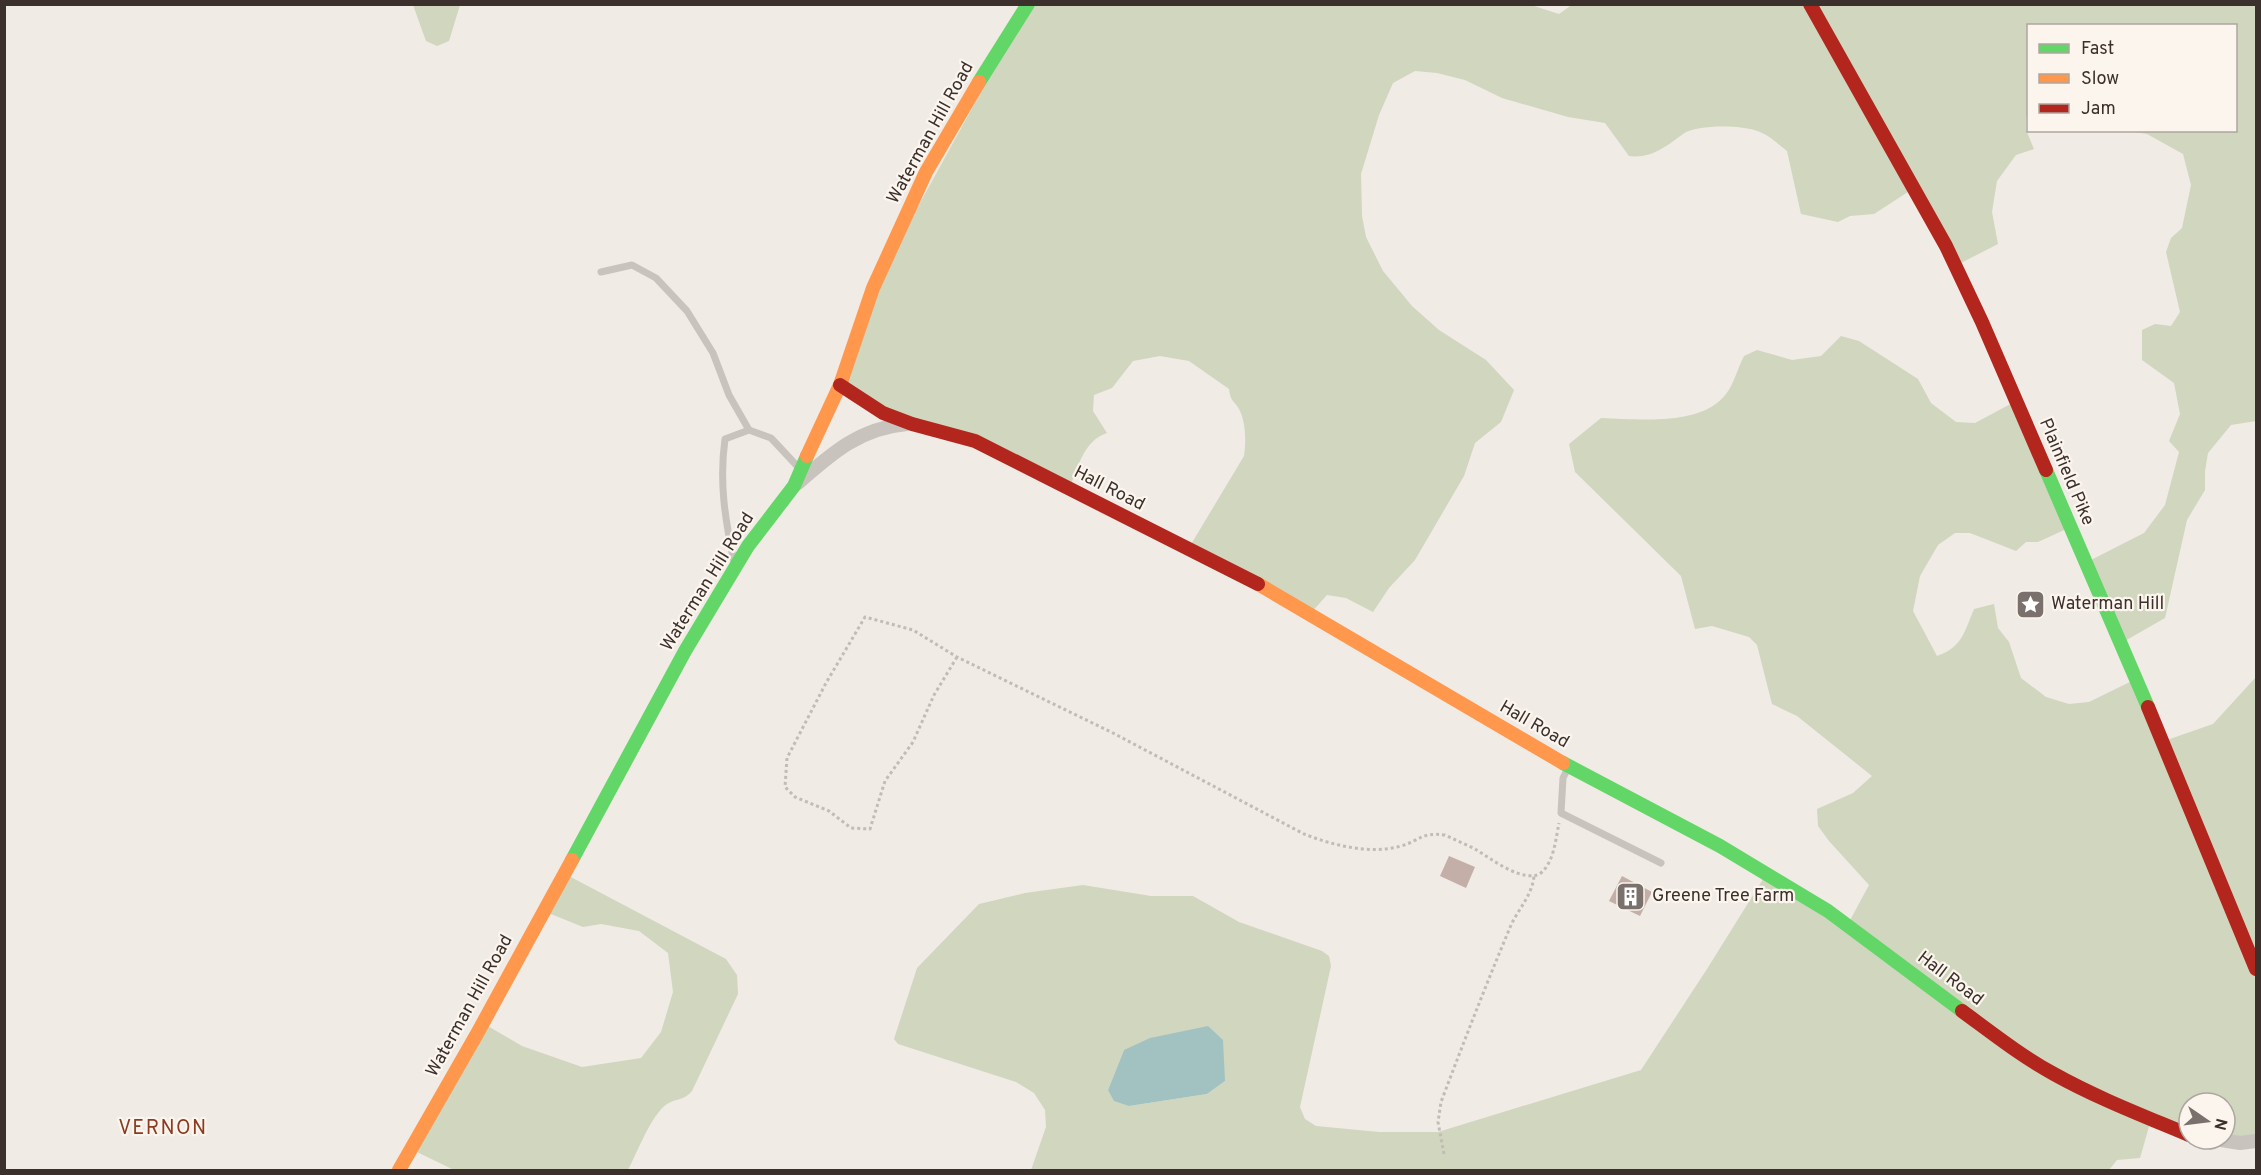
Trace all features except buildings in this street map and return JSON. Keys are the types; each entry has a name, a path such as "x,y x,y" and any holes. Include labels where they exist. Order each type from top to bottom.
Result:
{"street":[{"name":"Waterman Hill Road","path":"399,1170 478,1032 685,651 754,537 794,486 840,386 873,288 926,172 1028,4"},
{"name":"Plainfield Pike","path":"1810,4 1946,246 1982,322 2171,760 2256,969"},
{"name":"Hall Road","path":"840,386 883,413 912,424 975,441 1255,582 1569,766 1720,846 1828,911 2006,1044 2054,1074 2108,1101 2177,1130"},
{"path":"794,486 830,454 850,441 885,426 912,424"},
{"path":"2237,1143 2256,1141"}],"lane":[{"path":"601,272 632,265 656,278 687,311 713,353 729,396 749,430 771,438 802,470"},
{"path":"735,567 725,519 722,466 726,439 749,430"},
{"path":"1569,766 1563,778 1561,813 1661,863"}],"path":[{"path":"957,657 934,695 913,742 885,781 870,829 851,828 829,812 795,797 785,787 787,758 826,683 865,617 913,630 957,657 1113,733 1304,834 1329,843 1387,848 1402,846 1417,837 1432,834 1445,835 1520,874 1534,876 1543,872 1549,862 1561,813"},
{"path":"1444,1154 1438,1122 1441,1102 1511,923 1521,910 1531,890 1534,876"}],"green space":[{"path":"1528,4 1559,14 1573,4 2256,5 2256,421 2231,425 2208,453 2205,490 2187,520 2165,618 2123,642 2089,561 2144,533 2165,505 2179,452 2169,441 2180,414 2174,383 2142,360 2142,330 2155,324 2171,326 2180,312 2166,252 2171,238 2182,228 2191,185 2183,154 2147,134 2134,132 2237,132 2237,24 2027,24 2026,130 2034,149 2016,155 1997,181 1992,212 1998,244 1957,265 1911,190 1874,214 1850,216 1838,222 1801,214 1787,151 1760,132 1733,127 1699,128 1683,134 1652,154 1629,156 1605,123 1568,117 1502,98 1465,80 1437,73 1415,71 1393,83 1379,115 1361,174 1362,216 1366,237 1383,271 1412,306 1439,330 1486,360 1514,390 1501,422 1475,443 1464,476 1415,560 1389,588 1373,612 1346,598 1327,595 1309,615 1187,551 1244,456 1245,439 1242,416 1229,389 1189,361 1160,356 1133,361 1112,388 1094,395 1093,411 1107,433 1092,442 1082,456 1069,489 845,391 872,290 1029,5"},
{"path":"413,5 460,5 449,41 437,46 426,41"},
{"path":"1841,336 1859,341 1918,379 1931,403 1956,422 1975,423 2018,400 2073,526 2038,542 2026,542 2016,551 1970,533 1955,533 1938,545 1920,576 1913,611 1937,656 1957,644 1974,609 1994,604 1998,628 2009,642 2021,678 2046,697 2069,704 2089,702 2138,678 2167,740 2213,724 2256,677 2256,1145 2237,1144 2237,1091 2177,1091 2177,1133 2150,1123 2140,1158 2117,1160 2109,1170 1031,1170 1046,1127 1045,1110 1034,1093 1016,1082 898,1044 894,1039 917,968 979,904 1025,893 1083,885 1151,896 1193,896 1239,922 1322,951 1329,956 1331,966 1300,1107 1305,1119 1316,1126 1379,1132 1438,1132 1641,1070 1765,876 1848,924 1869,885 1818,826 1817,809 1853,793 1872,776 1797,716 1772,704 1757,645 1749,637 1712,626 1695,629 1681,576 1575,472 1569,444 1601,418 1668,419 1701,412 1715,405 1726,394 1744,356 1757,350 1792,360 1821,356","holes":["1124,1050 1225,1081 1207,1094 1129,1106 1108,1090"]},
{"path":"567,875 726,959 737,975 738,994 692,1091 661,1109 650,1125 628,1170 454,1170 415,1151 486,1025 522,1046 582,1067 641,1058 661,1032 673,992 668,953 639,931 601,924 583,927 546,912"}],"water":[{"path":"1208,1026 1223,1040 1225,1081 1207,1094 1129,1106 1114,1101 1108,1090 1124,1050 1150,1038"}],"traffic: fast":[{"path":"979,82 1028,4"},
{"path":"572,860 685,651 748,546 794,486 807,456"},
{"path":"2046,470 2148,707"},
{"path":"1563,763 1720,846 1828,911 1962,1011"}],"traffic: slow":[{"path":"807,456 840,385 873,288 926,172 979,82"},
{"path":"1258,584 1563,763"},
{"path":"399,1170 572,860"}],"traffic: jam":[{"path":"1810,4 1946,246 1982,322 2046,470"},
{"path":"840,385 883,413 912,424 975,441 1258,584"},
{"path":"2148,707 2256,969"},
{"path":"1962,1011 2018,1052 2070,1083 2177,1130"}],"place":[{"name":"Waterman Hill","path":"2030,604"},
{"name":"Greene Tree Farm","path":"1631,896"}],"district":[{"name":"VERNON","path":"163,1129"}]}
